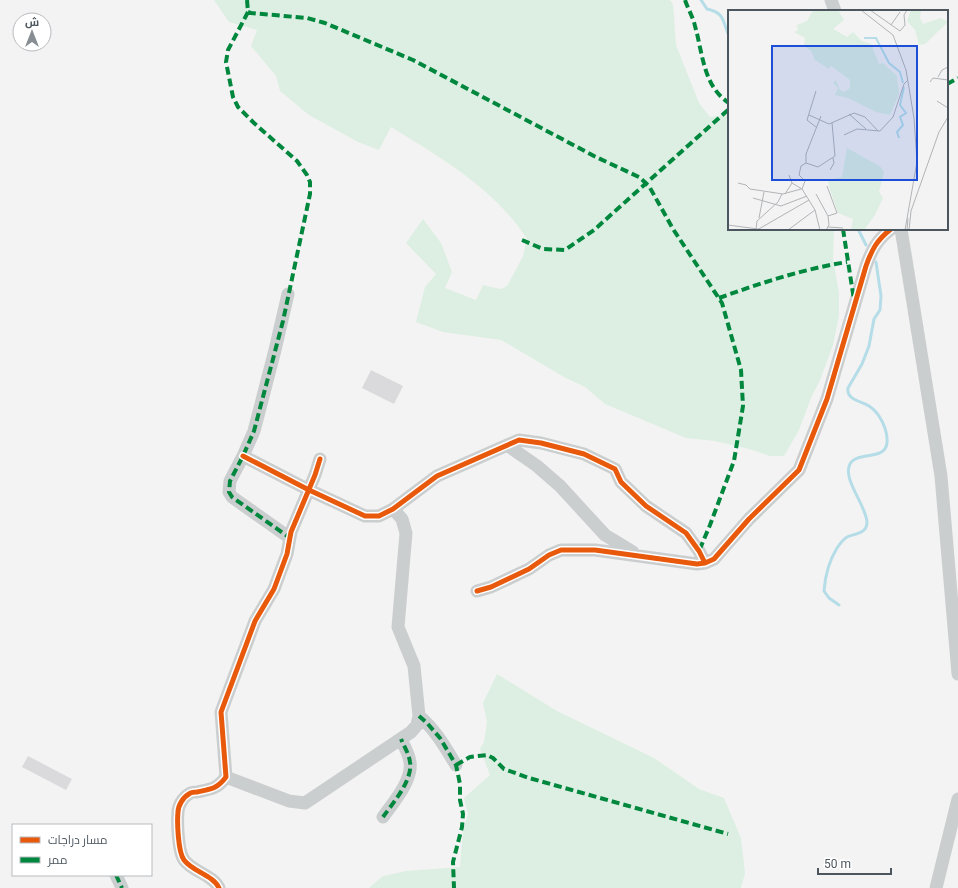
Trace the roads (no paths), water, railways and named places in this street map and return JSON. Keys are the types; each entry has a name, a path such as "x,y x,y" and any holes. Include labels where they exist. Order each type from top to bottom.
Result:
{"street":[{"path":"831,0 834,10"},
{"path":"477,591 491,587 529,569 561,550 595,550 697,564 705,563 714,559 749,519 799,470 827,400 866,266 873,248 882,236 890,230"},
{"path":"901,230 941,476 958,674"},
{"path":"288,294 254,431 230,481 229,492 232,497 290,538"},
{"path":"243,456 309,490 365,516 379,516 393,509 437,476 519,440 542,443 584,454 615,469 621,482 646,506 686,533 697,548 705,563"},
{"path":"507,445 537,466 560,486 605,535 637,555"},
{"path":"219,888 213,881 189,865 184,859 180,851 178,811 182,801 189,794 212,789 220,785 226,777 221,712 255,621 274,589 287,554 291,532 309,490 320,459"},
{"path":"226,777 289,801 305,803 401,739 417,725 418,716 414,666 398,627 406,533 402,520 393,509"},
{"path":"418,716 427,723 440,738 456,765"},
{"path":"383,817 403,788 410,772 410,762 401,739"},
{"path":"936,888 958,800"},
{"path":"116,876 122,888"}],"waterway":[{"path":"701,0 707,9 720,15 724,21 728,33"},
{"path":"858,230 866,245"},
{"path":"839,605 829,598 824,591 826,575 834,553 842,542 847,537 863,531 867,526 866,515 849,477 848,470 850,464 854,460 881,452 885,449 887,443 885,427 877,413 869,406 852,398 848,392 848,388 862,364 869,346 874,319 880,310 881,296 876,262"}]}
